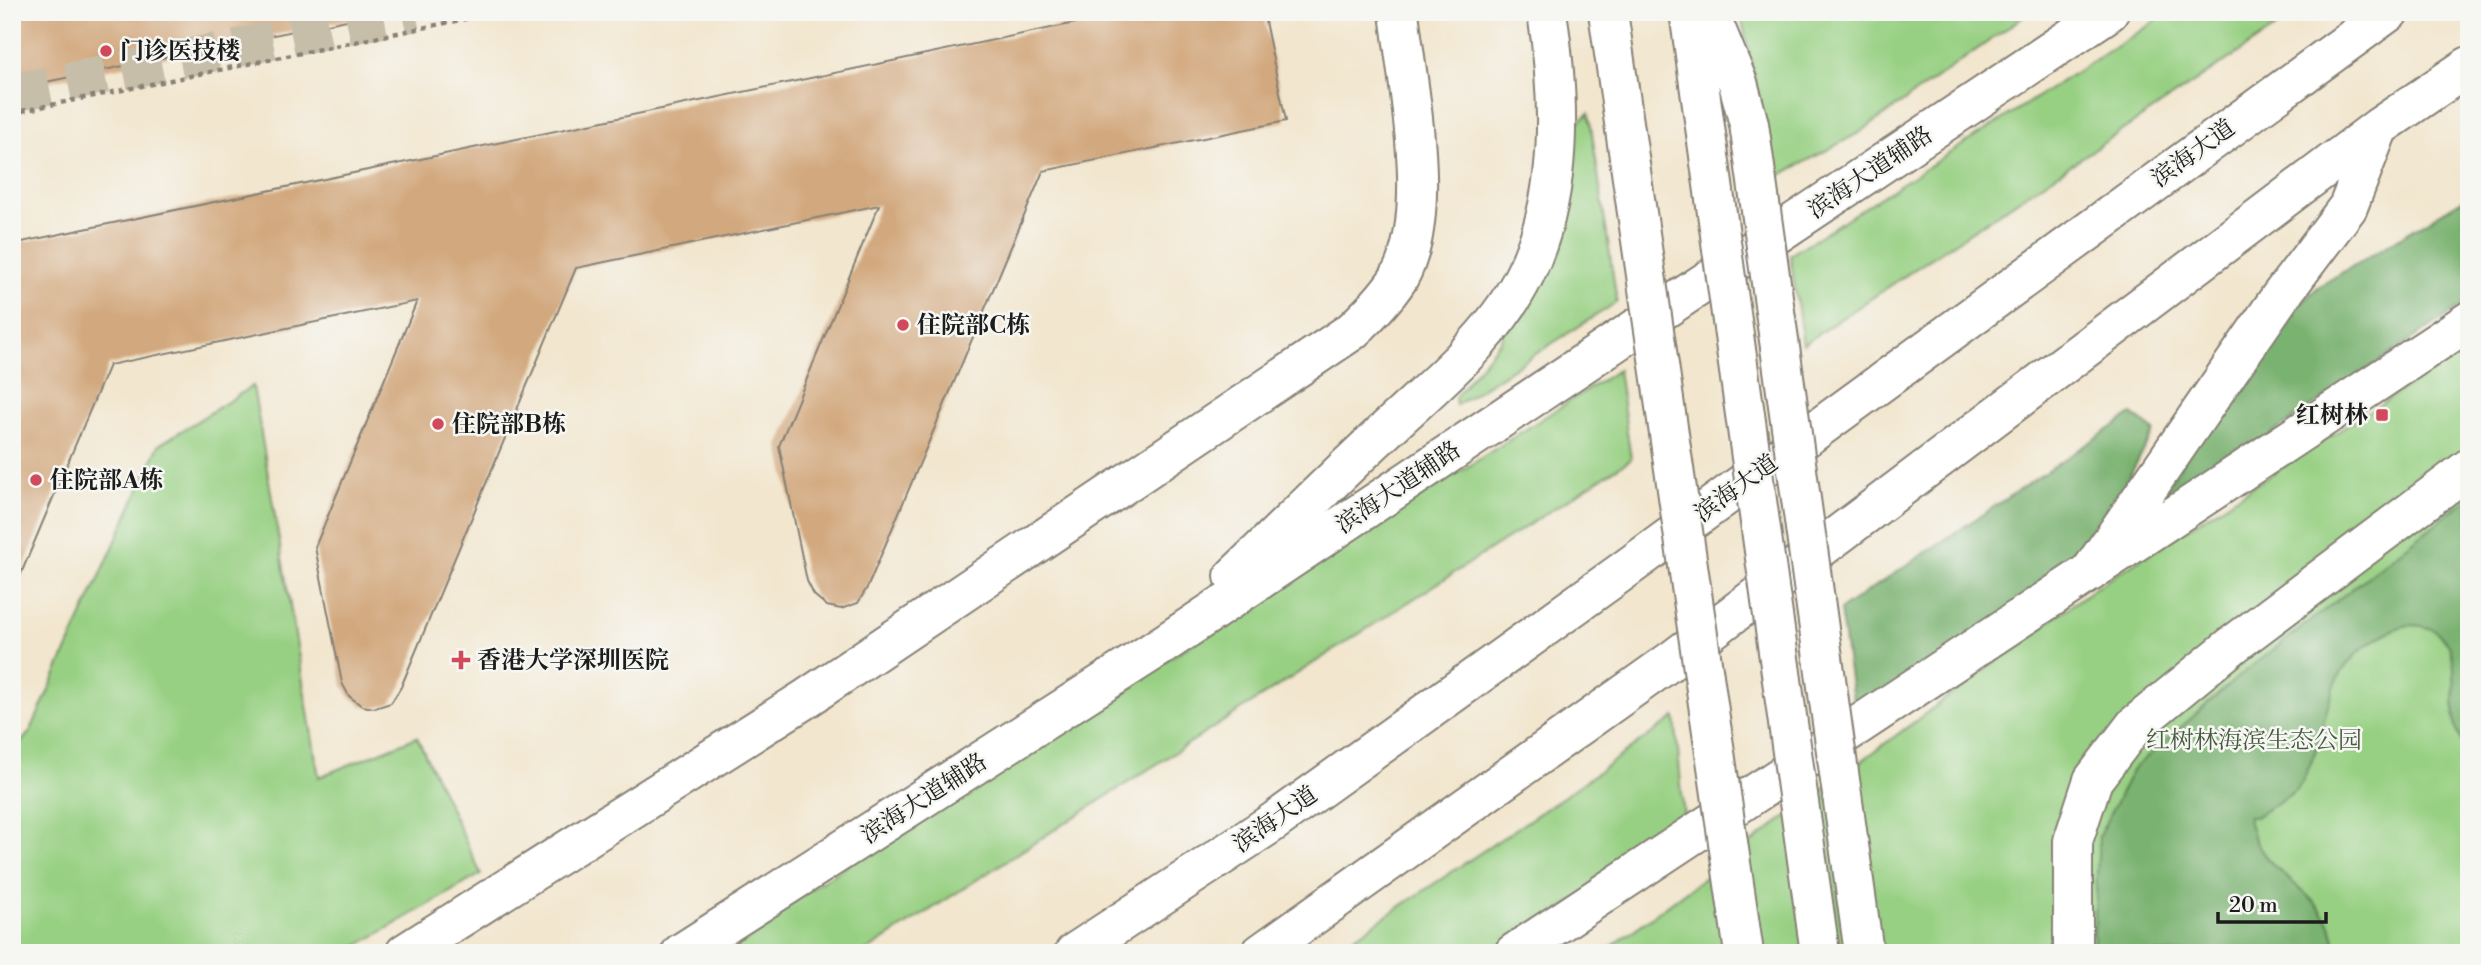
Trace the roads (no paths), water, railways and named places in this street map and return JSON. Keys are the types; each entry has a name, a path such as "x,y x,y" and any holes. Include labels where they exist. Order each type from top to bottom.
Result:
{"main road":[{"path":"405,953 807,698 1352,331 1370,314 1399,276 1410,246 1417,207 1416,167 1399,12"},
{"path":"1161,646 1389,427 1445,378 1495,319 1525,275 1545,222 1555,162 1556,110 1547,12"},
{"path":"1608,12 1744,953"},
{"path":"1689,12 1820,953"},
{"path":"1709,12 1738,83 1749,124 1864,953"},
{"name":"滨海大道辅路","path":"681,953 1161,646 2109,12"},
{"name":"滨海大道","path":"1074,953 1272,823 2389,12"},
{"path":"1261,953 1675,659 2379,127 2469,66"},
{"path":"2090,572 2280,297 2348,207 2379,127"},
{"path":"1514,953 2469,321"},
{"path":"2073,953 2073,841 2093,780 2135,725 2234,644 2469,468"},
{"path":"1547,953 1688,839"}],"tunnel":[{"path":"12,93 416,12"}],"place":[{"name":"门诊医技楼","path":"106,51"},
{"name":"住院部C栋","path":"903,325"},
{"name":"红树林","path":"2382,415"},
{"name":"住院部B栋","path":"438,424"},
{"name":"住院部A栋","path":"36,480"},
{"name":"香港大学深圳医院","path":"461,660"}],"park label":[{"name":"红树林海滨生态公园","path":"2254,740"}]}
